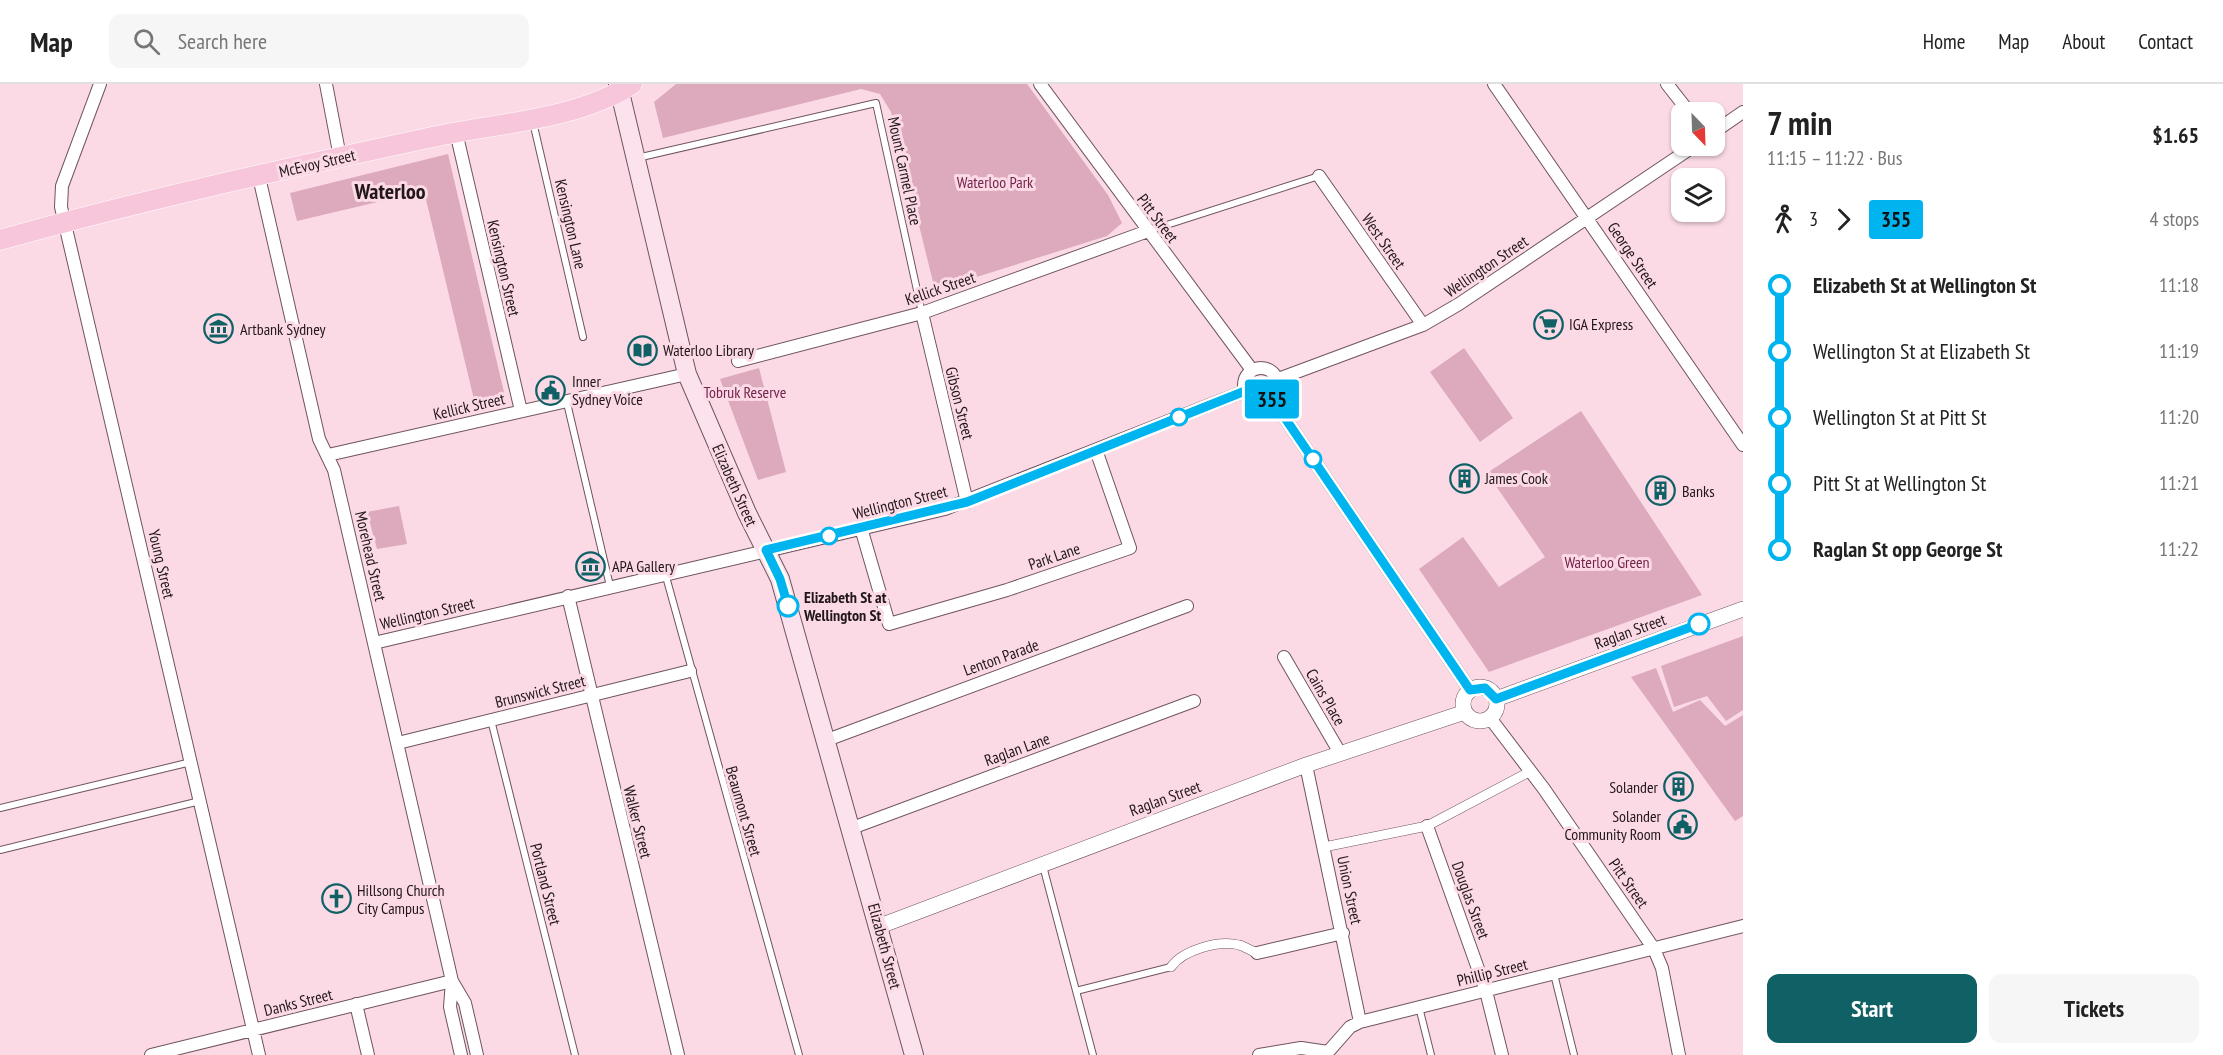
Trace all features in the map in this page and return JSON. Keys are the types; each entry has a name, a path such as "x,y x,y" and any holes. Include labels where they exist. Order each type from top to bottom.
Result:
{"main road":[{"name":"McEvoy Street","path":"0,240 65,222 339,157 599,103 623,87"},
{"name":"Elizabeth Street","path":"623,87 634,159 687,374 747,513 782,586 880,926 914,1055"}],"street":[{"name":"Young Street","path":"100,84 62,186 61,207 259,1055"},
{"path":"327,84 339,157"},
{"name":"Pitt Street","path":"1040,84 1252,370"},
{"name":"George Street","path":"1494,84 1743,445"},
{"path":"1667,84 1681,102"},
{"path":"1725,124 1743,112"},
{"name":"Kensington Street","path":"456,132 521,411"},
{"name":"Wellington Street","path":"1278,379 1423,325 1459,304 1679,156"},
{"name":"West Street","path":"1319,176 1423,325"},
{"name":"Morehead Street","path":"259,177 320,439 334,470 398,744 452,981 450,1007 461,1055"},
{"name":"Kellick Street","path":"738,361 922,313 1149,231"},
{"name":"Gibson Street","path":"922,313 967,502"},
{"path":"1267,368 1278,379 1278,390 1272,399 1256,401 1245,391 1245,379 1252,370 1267,368"},
{"name":"Kellick Street","path":"328,455 521,411 567,403 687,374"},
{"name":"Wellington Street","path":"374,643 967,502 1245,391"},
{"path":"1272,399 1470,690"},
{"name":"Park Lane","path":"861,528 889,624 1007,590 1130,548 1096,450"},
{"name":"Walker Street","path":"568,596 678,1055"},
{"name":"Lenton Parade","path":"827,740 1187,606"},
{"name":"Raglan Street","path":"1496,699 1743,609"},
{"name":"Cains Place","path":"1284,657 1340,753"},
{"name":"Brunswick Street","path":"398,744 690,671"},
{"path":"1485,688 1496,699 1496,709 1490,718 1473,720 1465,712 1463,703 1470,690 1485,688"},
{"name":"Raglan Lane","path":"852,828 1194,701"},
{"name":"Raglan Street","path":"880,926 1306,765 1465,712"},
{"name":"Pitt Street","path":"1490,718 1531,771 1654,949 1662,968 1679,1055"},
{"name":"Union Street","path":"1306,765 1360,1022"},
{"path":"1324,847 1427,826 1531,771"},
{"name":"Douglas Street","path":"1427,826 1486,991 1502,1055"},
{"name":"Phillip Street","path":"1259,1055 1301,1048 1329,1053 1350,1027 1360,1022 1743,926"},
{"path":"1171,967 1177,959 1189,952 1212,946 1239,945 1257,953 1342,933"},
{"name":"Morehead Street","path":"452,981 465,1003 477,1055"},
{"name":"Danks Street","path":"151,1055 452,981"},
{"path":"356,1004 368,1055"}],"lane":[{"name":"Mount Carmel Place","path":"634,159 876,103 922,313"},
{"name":"Kensington Lane","path":"532,117 583,337"},
{"path":"1149,231 1319,176"},
{"path":"567,403 610,586"},
{"name":"Beaumont Street","path":"665,573 690,671 799,1055"},
{"name":"Portland Street","path":"491,720 575,1055"},
{"path":"0,808 191,762"},
{"path":"0,850 201,801"},
{"path":"1042,863 1093,1055"},
{"path":"1076,991 1171,967"},
{"path":"1554,974 1574,1055"},
{"path":"1419,1007 1431,1055"}],"green space":[{"name":"Waterloo Park","path":"676,84 1027,84 1108,195 1122,223 1107,236 935,290 891,112 880,94 861,89 663,138 654,102"},
{"path":"448,154 506,401 476,408 424,191 297,221 290,193"},
{"path":"1464,348 1513,418 1480,442 1430,372"},
{"name":"Tobruk Reserve","path":"759,368 786,472 758,480 720,379"},
{"name":"Waterloo Green","path":"1581,411 1702,595 1489,672 1419,569 1463,537 1499,587 1545,557 1487,473"},
{"path":"399,506 407,544 377,549 367,512"},
{"path":"1743,636 1743,710 1726,721 1707,696 1674,707 1661,666"},
{"path":"1656,668 1673,712 1700,700 1725,726 1743,715 1743,816 1735,821 1631,677"}],"bus line":[{"name":"355","path":"788,606 780,579 766,550 967,502 1245,391 1251,399 1256,401 1272,399 1470,690 1485,688 1490,690 1496,699 1699,624"}],"place":[{"name":"IGA Express","path":"1548,324"},
{"name":"Artbank Sydney","path":"219,329"},
{"name":"Waterloo Library","path":"642,350"},
{"name":"Inner Sydney Voice","path":"551,390"},
{"name":"James Cook","path":"1464,478"},
{"name":"Banks","path":"1661,491"},
{"name":"APA Gallery","path":"591,566"},
{"name":"Elizabeth St at Wellington St","path":"788,606"},
{"name":"Solander","path":"1679,787"},
{"name":"Solander Community Room","path":"1682,825"},
{"name":"Hillsong Church City Campus","path":"336,899"}],"district":[{"name":"Waterloo","path":"390,191"}]}
